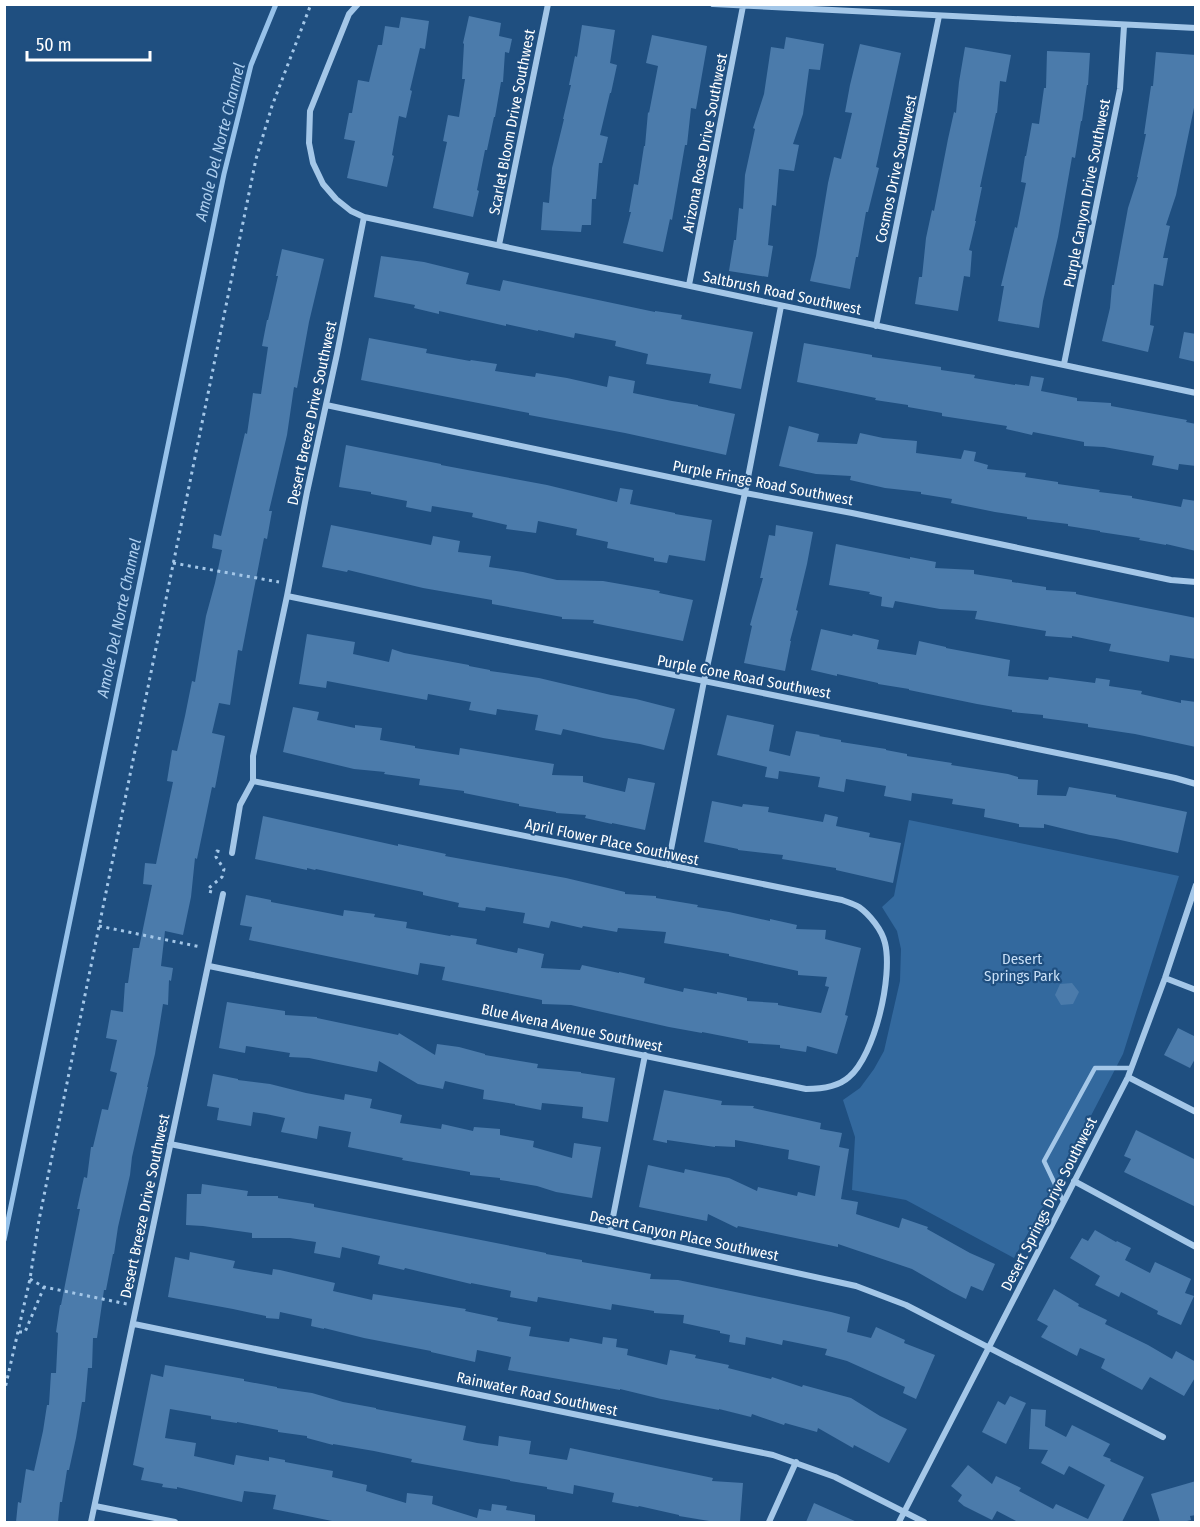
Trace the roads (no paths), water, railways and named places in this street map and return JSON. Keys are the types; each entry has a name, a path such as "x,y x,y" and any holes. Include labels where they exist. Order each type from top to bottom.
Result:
{"street":[{"path":"358,4 349,14 310,111 309,143 313,163 323,184 336,199 351,211 364,217"},
{"name":"Scarlet Bloom Drive Southwest","path":"500,245 548,4"},
{"path":"713,4 1196,28"},
{"name":"Arizona Rose Drive Southwest","path":"689,285 743,6"},
{"name":"Cosmos Drive Southwest","path":"876,326 939,16"},
{"name":"Purple Canyon Drive Southwest","path":"1064,364 1120,89 1124,26"},
{"name":"Saltbrush Road Southwest","path":"364,217 1196,393"},
{"name":"Desert Breeze Drive Southwest","path":"232,853 240,805 253,781 253,756 364,217"},
{"path":"668,866 782,306"},
{"name":"Purple Fringe Road Southwest","path":"326,405 1171,580 1196,582"},
{"name":"Purple Cone Road Southwest","path":"287,596 1106,763 1196,784"},
{"name":"April Flower Place Southwest","path":"253,781 842,900 858,907 876,924 885,942 888,967 882,1005"},
{"name":"Desert Springs Drive Southwest","path":"898,1522 1128,1077 1165,978 1196,885"},
{"name":"Desert Breeze Drive Southwest","path":"92,1522 223,894"},
{"name":"Blue Avena Avenue Southwest","path":"208,966 806,1089 820,1089 836,1084 848,1078 859,1066 868,1051 882,1005"},
{"path":"1165,978 1196,990"},
{"path":"610,1232 645,1055"},
{"path":"1128,1077 1196,1112"},
{"name":"Desert Canyon Place Southwest","path":"170,1144 610,1232 856,1286 906,1305 1163,1437"},
{"path":"1074,1181 1196,1247"},
{"name":"Rainwater Road Southwest","path":"134,1324 773,1455 835,1477 924,1522"},
{"path":"769,1522 796,1462"},
{"path":"95,1506 175,1522"}],"lane":[{"path":"1063,1201 1044,1161 1095,1068 1131,1068"}],"waterway":[{"name":"Amole Del Norte Channel","path":"4,1240 224,174 251,65 276,4"}],"park label":[{"name":"Desert Springs Park","path":"1022,968"}]}
